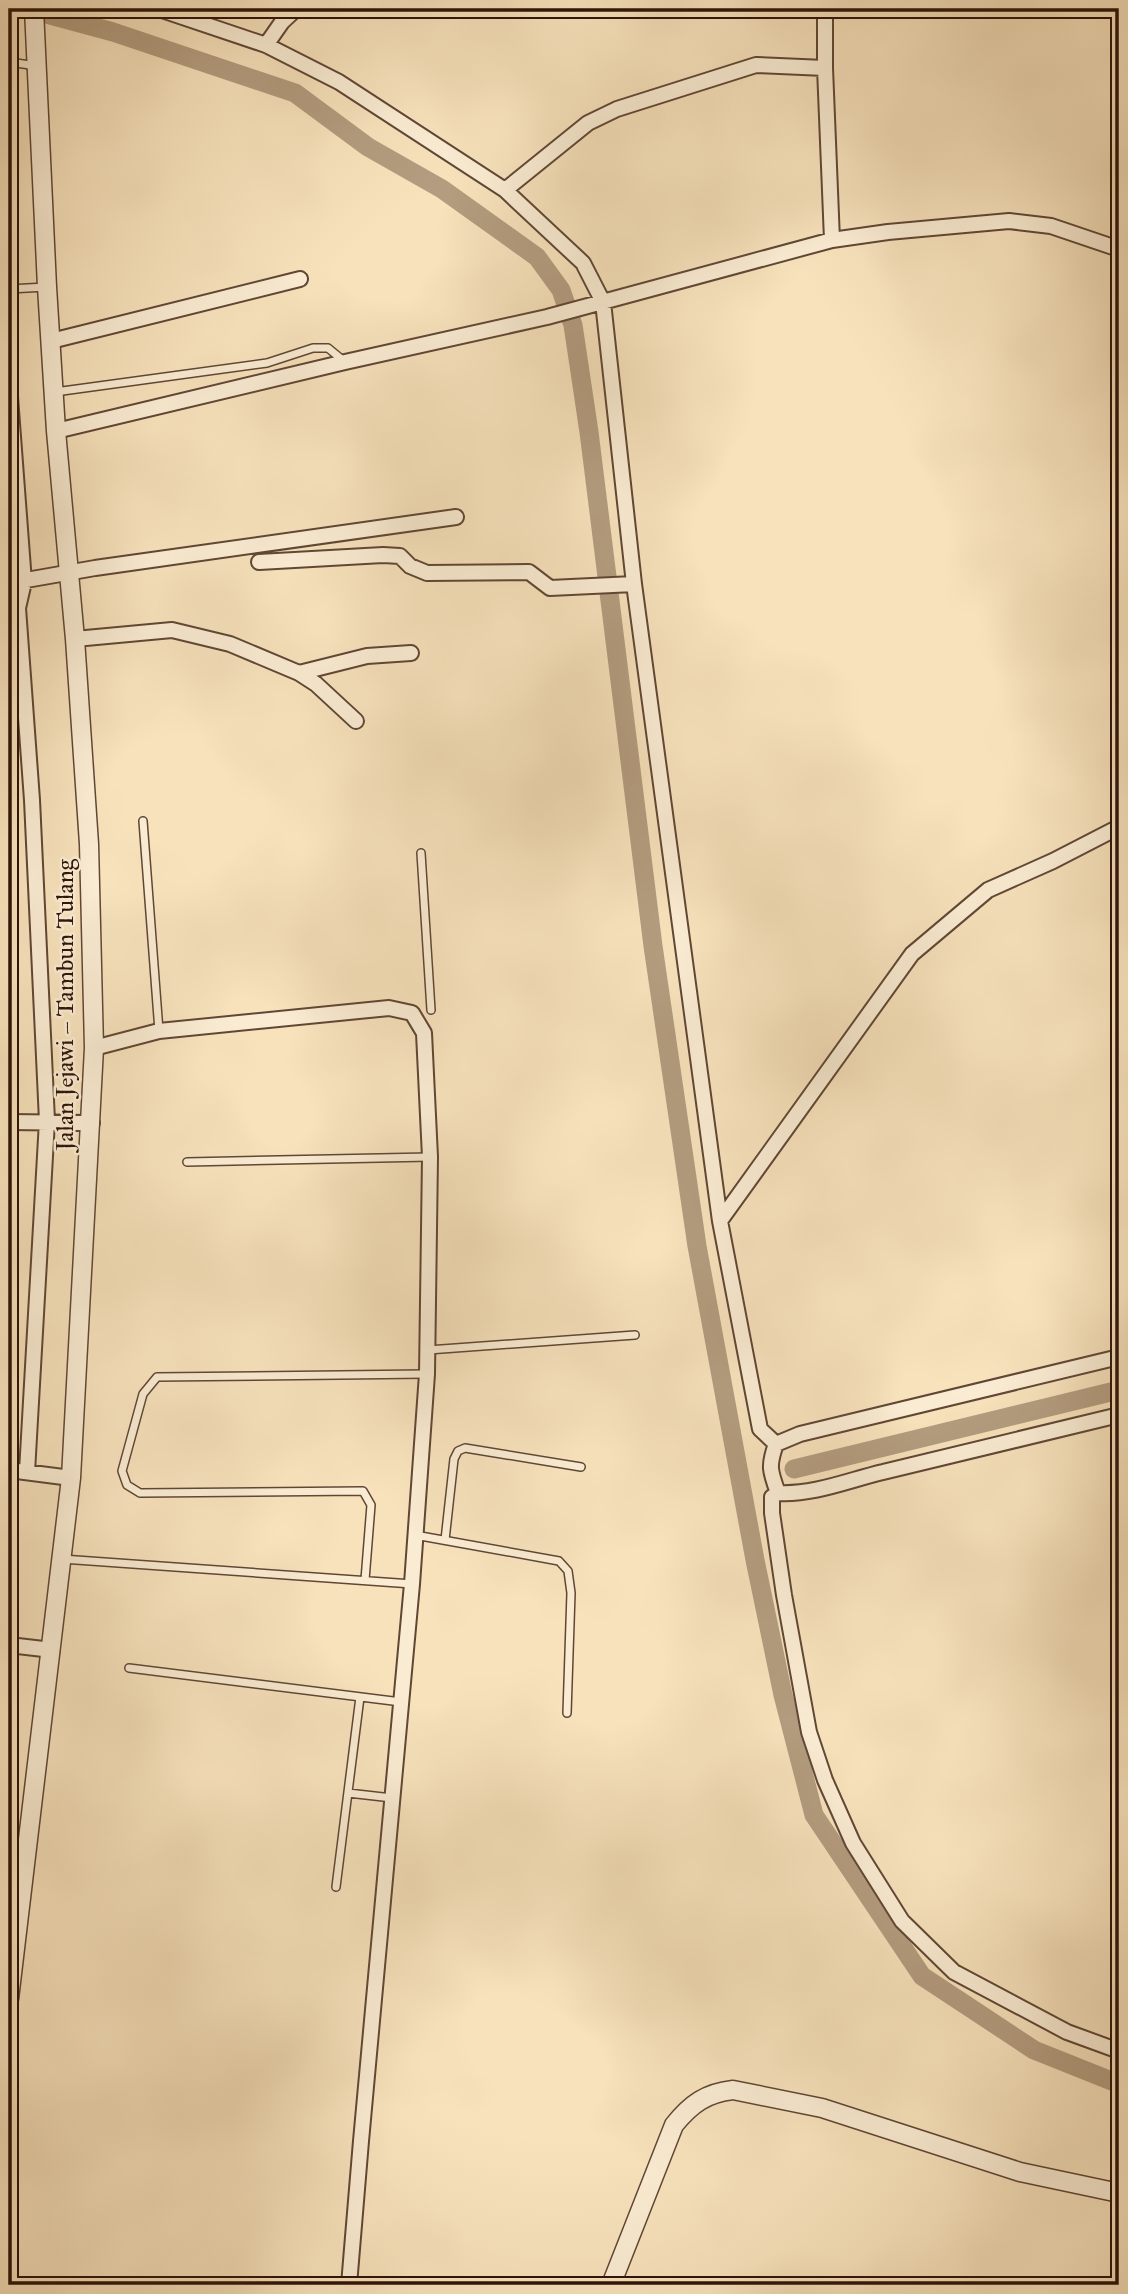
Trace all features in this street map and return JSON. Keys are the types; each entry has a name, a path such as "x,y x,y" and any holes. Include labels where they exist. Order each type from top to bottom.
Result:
{"street":[{"path":"159,9 266,46 339,82 505,190 583,263 603,302 628,585 720,1221 760,1429 776,1444"},
{"path":"266,46 282,22 296,9"},
{"path":"825,9 832,240"},
{"name":"Jalan Jejawi – Tambun Tulang","path":"9,1999 71,1478 94,1048 89,845 75,639 56,431 35,16"},
{"path":"505,190 588,123 617,109 756,65 825,68"},
{"path":"56,431 547,317 832,240 1009,221 1051,226 1119,249"},
{"path":"51,341 300,279"},
{"path":"9,384 16,583 33,813 47,1121 27,1472"},
{"path":"16,583 69,572 456,517"},
{"path":"259,562 400,556 410,566 427,573 528,572 550,588 628,585"},
{"path":"75,639 172,630 230,644 299,673 316,684 356,721"},
{"path":"299,673 367,656 411,653"},
{"path":"720,1221 912,954 988,890 1119,827"},
{"path":"94,1048 159,1031 389,1008 412,1013 424,1033 430,1157 427,1374 412,1584 349,2285"},
{"path":"9,1122 92,1123"},
{"path":"778,1493 770,1461 776,1444 800,1434 1119,1357"},
{"path":"1119,1415 862,1476 807,1492 778,1493 772,1497 784,1595 809,1732 825,1780 853,1843 902,1921 954,1972 1067,2032 1119,2052"},
{"path":"9,1470 71,1478"},
{"path":"9,1645 52,1650"},
{"path":"611,2285 674,2125 690,2106 719,2091 733,2090 822,2108 1020,2172 1119,2193"}],"lane":[{"path":"9,62 38,66"},
{"path":"9,289 47,287"},
{"path":"54,392 267,363 313,348 328,348 345,362"},
{"path":"144,821 159,1031"},
{"path":"421,853 430,1010"},
{"path":"187,1162 430,1157"},
{"path":"427,1350 635,1335"},
{"path":"365,1580 371,1506 363,1491 140,1493 127,1485 122,1471 143,1394 157,1377 427,1374"},
{"path":"445,1539 454,1459 458,1451 466,1448 581,1467"},
{"path":"415,1535 559,1561 568,1571 571,1593 567,1713"},
{"path":"62,1559 412,1584"},
{"path":"130,1668 401,1702"},
{"path":"336,1887 360,1697"},
{"path":"348,1793 393,1798"}],"waterway":[{"path":"28,9 113,32 295,93 368,147 442,189 537,257 561,290 573,325 589,432 653,946 697,1246 755,1560 783,1695 814,1815 922,1976 1034,2050 1119,2084"},
{"path":"794,1469 1119,1390"}]}
